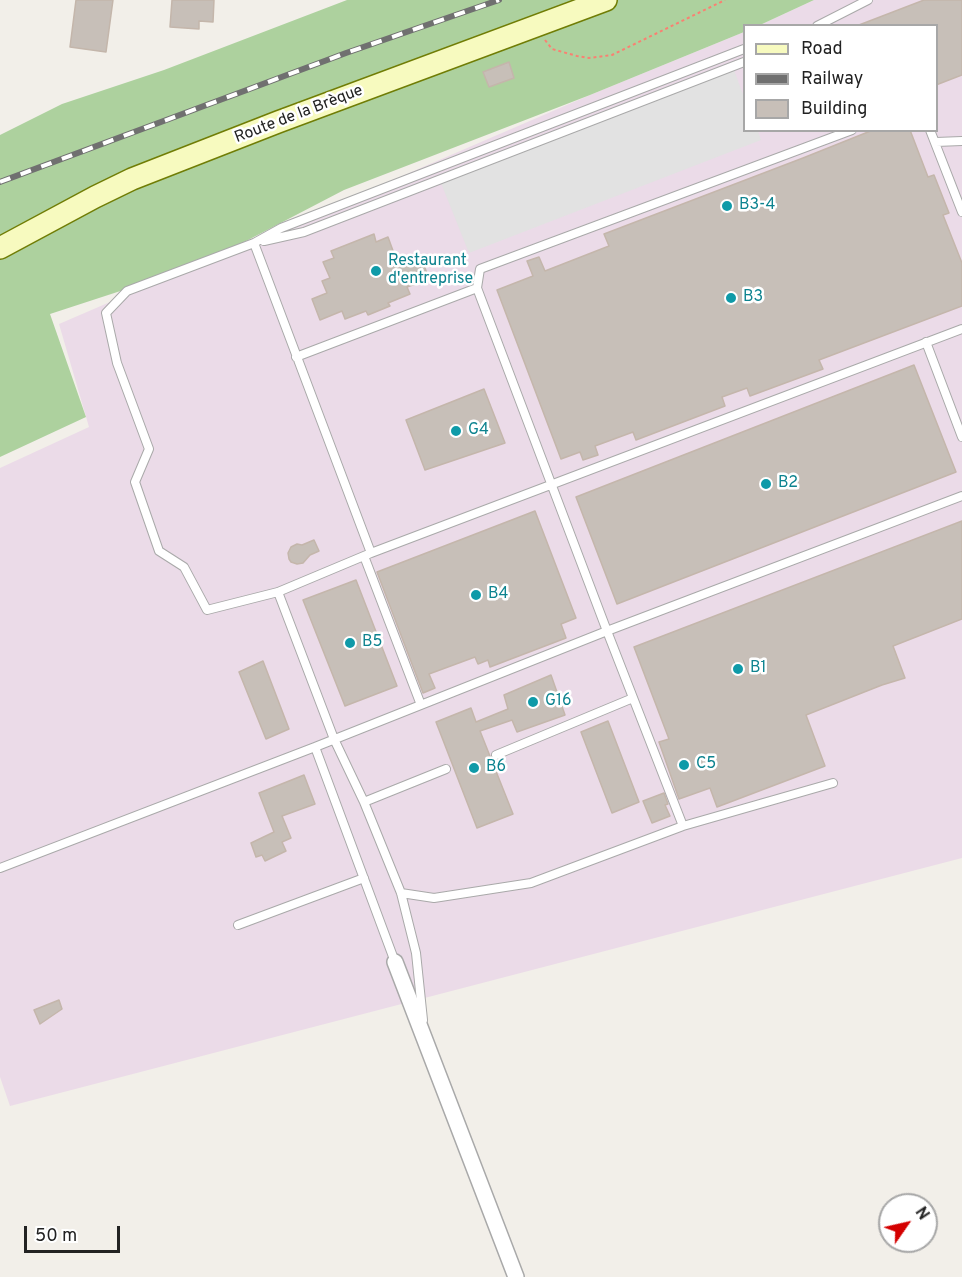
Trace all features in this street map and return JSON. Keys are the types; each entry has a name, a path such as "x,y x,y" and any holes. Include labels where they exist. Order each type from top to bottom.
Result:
{"main road":[{"name":"Route de la Brèque","path":"0,248 132,179 267,126 606,0"},
{"path":"0,259 95,197"}],"street":[{"path":"395,962 516,1277"}],"lane":[{"path":"821,24 868,0"},
{"path":"254,243 281,228 743,49"},
{"path":"743,62 304,232 254,243 127,291 106,313 117,363 149,450 135,482 159,551 184,567 207,610 278,592 367,555 962,329"},
{"path":"683,826 477,288 480,270 847,132"},
{"path":"931,132 962,212"},
{"path":"936,142 962,141"},
{"path":"254,243 421,705"},
{"path":"296,357 477,288"},
{"path":"926,342 961,431"},
{"path":"0,868 315,747 607,631 962,496"},
{"path":"278,592 334,739 364,802 400,893 416,953 425,1039"},
{"path":"496,754 633,698"},
{"path":"315,747 395,962"},
{"path":"364,802 446,769"},
{"path":"400,893 434,898 531,883 683,826 833,783"},
{"path":"238,925 364,878"}],"path":[{"path":"540,35 552,49 562,52 590,58 612,55 725,0"}],"shaded area":[{"path":"814,0 962,0 962,858 10,1106 0,1077 0,468 89,427 59,324 590,95 743,32 743,132 938,132 938,24 762,24"},
{"path":"734,70 743,94 743,132 758,132 761,140 469,253 441,183"}],"green space":[{"path":"347,0 814,0 762,24 743,24 743,32 590,95 344,190 200,265 50,314 86,417 0,457 0,135 62,104 164,70"}],"building":[{"path":"76,0 113,0 106,52 70,47"},
{"path":"172,0 214,0 213,22 199,21 199,29 170,27"},
{"path":"924,0 962,0 962,75 938,84 938,24 862,24"},
{"path":"509,62 514,78 489,87 483,72"},
{"name":"B3","path":"868,132 911,132 928,177 934,175 949,213 943,215 962,263 962,306 819,360 823,369 750,396 747,388 722,397 725,406 636,440 633,432 595,446 598,455 583,460 580,452 561,459 497,290 533,276 527,261 539,257 545,271 609,246 604,234"},
{"name":"Restaurant d'entreprise","path":"374,234 376,242 388,237 396,259 402,256 405,263 421,257 429,279 407,287 410,294 368,315 366,311 345,319 342,311 320,320 312,299 327,293 322,281 330,278 323,262 334,258 331,251"},
{"name":"B2","path":"914,365 956,472 617,604 576,497"},
{"name":"G4","path":"484,389 505,443 425,470 406,420"},
{"name":"B4","path":"535,511 576,618 561,624 566,638 490,667 488,660 478,664 475,657 429,674 435,688 423,693 377,572"},
{"name":"B1","path":"962,521 962,619 893,646 905,678 806,715 825,766 717,807 710,788 679,799 659,742 669,739 634,647"},
{"path":"314,540 319,551 310,555 303,563 291,562 288,553 291,547"},
{"name":"B5","path":"356,580 397,686 345,706 303,600"},
{"path":"263,661 289,729 266,739 239,672"},
{"name":"B6","path":"551,675 565,715 517,732 512,720 480,731 513,814 477,828 436,722 471,708 476,722 508,709 504,695"},
{"path":"608,721 639,802 612,813 581,732"},
{"path":"304,775 315,804 282,816 291,838 282,842 286,851 265,861 262,855 256,857 251,843 274,832 259,793"},
{"path":"664,793 668,804 665,805 670,816 652,823 643,801"},
{"path":"59,1000 62,1009 40,1024 34,1010"}],"railway":[{"path":"0,182 346,53 499,0"}],"place":[{"name":"B3-4","path":"727,206"},
{"name":"Restaurant d'entreprise","path":"376,271"},
{"name":"B3","path":"731,298"},
{"name":"G4","path":"456,431"},
{"name":"B2","path":"766,484"},
{"name":"B4","path":"476,595"},
{"name":"B5","path":"350,643"},
{"name":"B1","path":"738,669"},
{"name":"G16","path":"533,702"},
{"name":"C5","path":"684,765"},
{"name":"B6","path":"474,768"}]}
